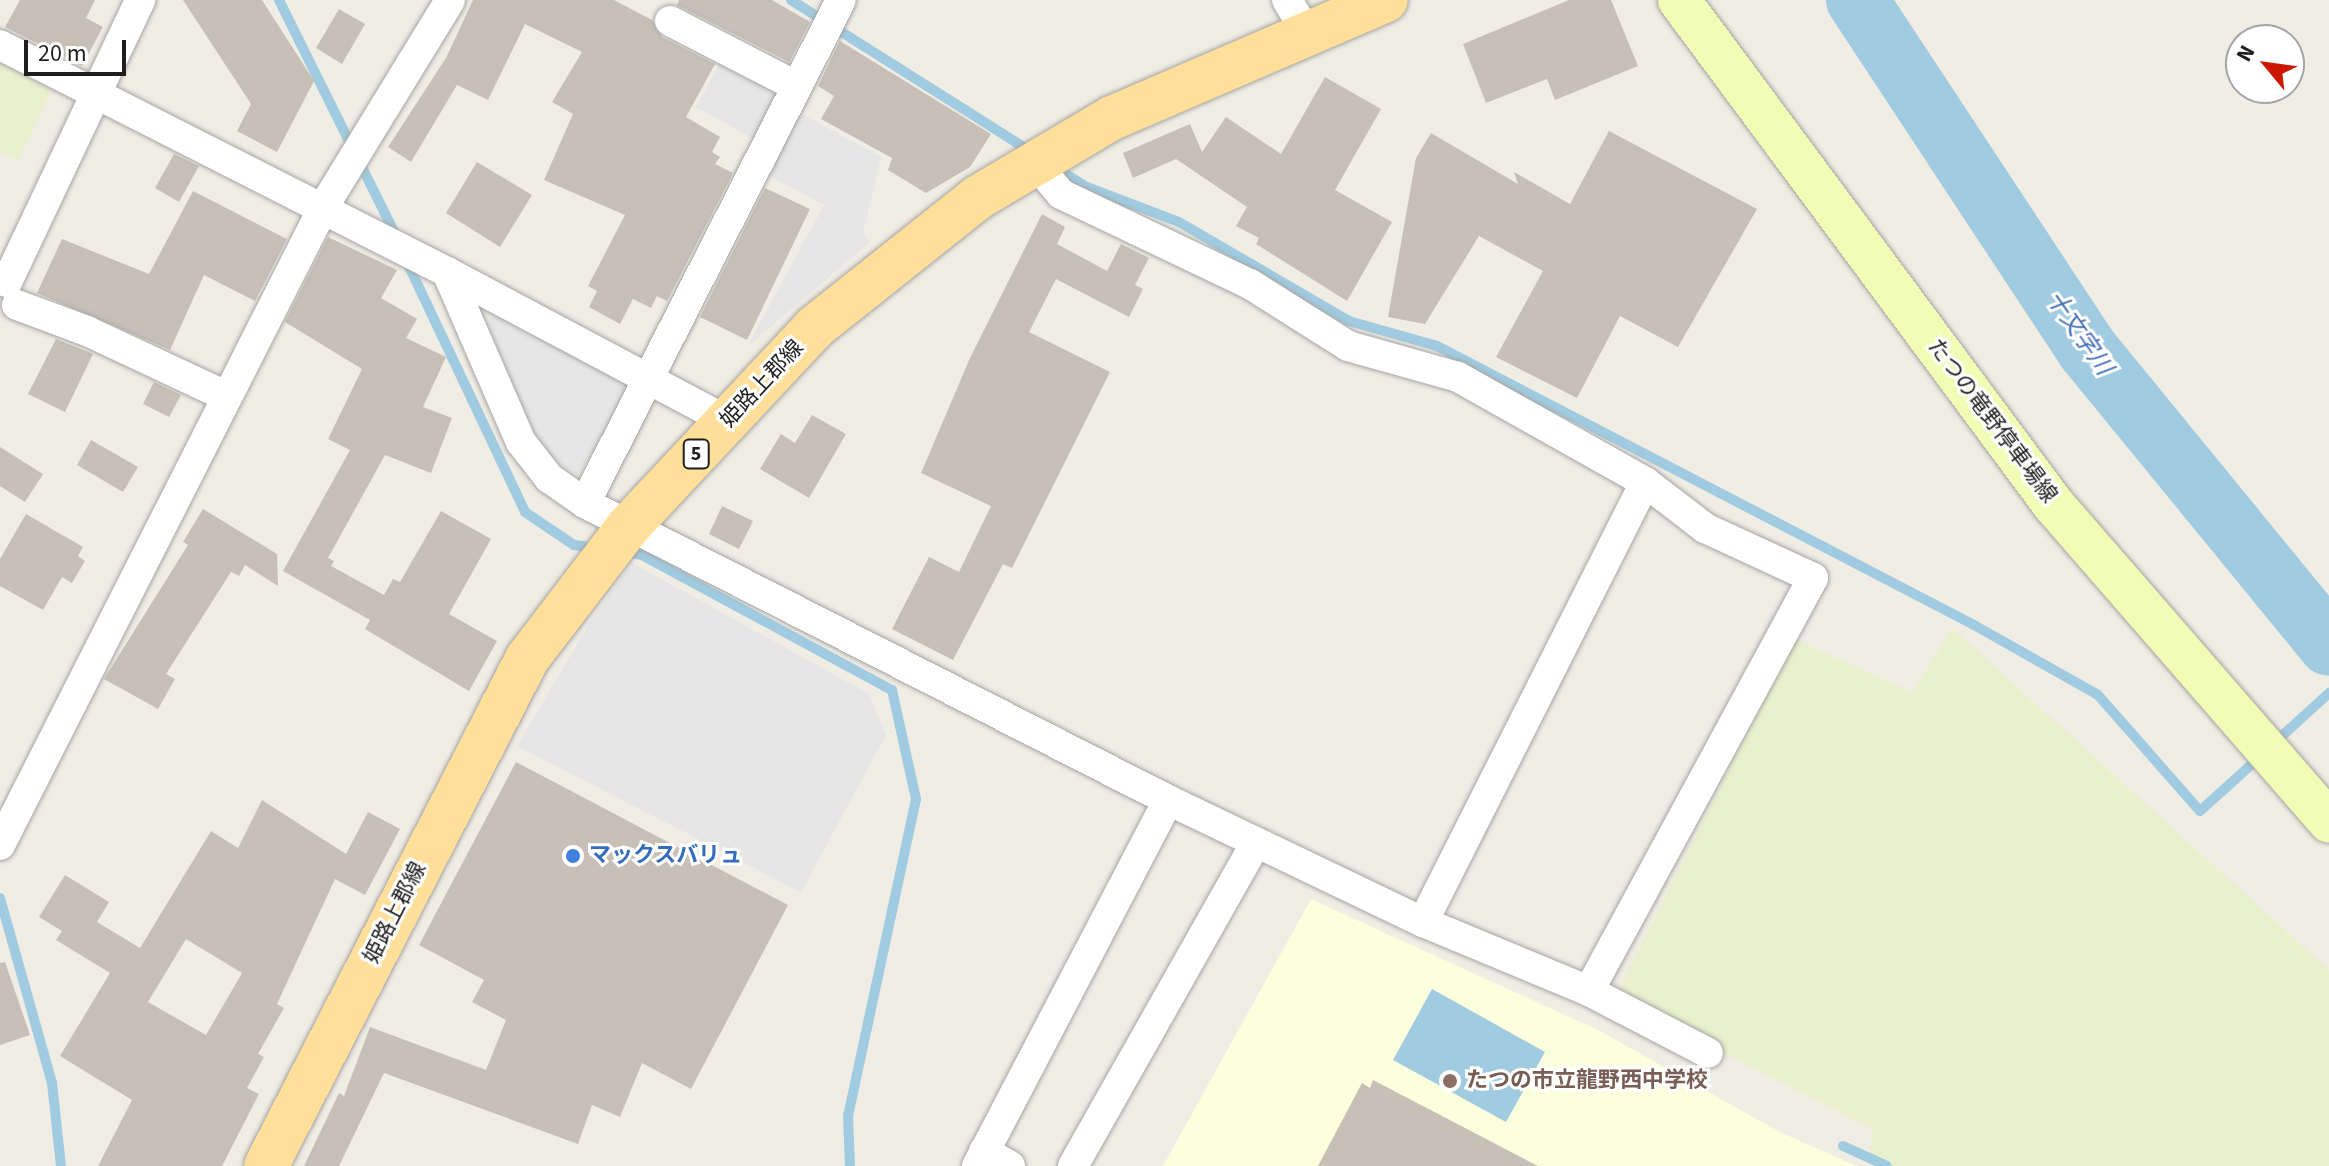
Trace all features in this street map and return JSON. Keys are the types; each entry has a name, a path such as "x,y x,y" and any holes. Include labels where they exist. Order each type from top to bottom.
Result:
{"main road":[{"name":"姫路上郡線","path":"266,1166 527,659 628,527 815,327 977,198 1112,118 1297,16 1386,0"},
{"name":"たつの竜野停車場線","path":"1679,0 2053,504 2329,822"}],"street":[{"path":"0,278 7,282 140,0"},
{"path":"0,845 324,206 450,0"},
{"path":"585,503 833,16"},
{"path":"670,21 796,86"},
{"path":"0,45 324,206 727,421"},
{"path":"1035,163 1061,194 1250,284 1348,346 1458,377 1645,482 1705,528 1813,578 1589,991"},
{"path":"447,272 521,442 549,478 585,503 1168,800 1423,922 1589,991 1708,1053"},
{"path":"17,305 87,331 226,396"},
{"path":"1423,922 1645,482"},
{"path":"990,1161 1168,800"},
{"path":"1073,1166 1256,843"}],"shaded area":[{"path":"722,60 780,92 754,139 696,107"},
{"path":"0,63 51,90 18,161 0,151"},
{"path":"802,114 881,157 863,233 870,242 747,347 824,205 768,175"},
{"path":"495,311 636,391 602,455 591,453 578,475 548,456 531,429 486,326"},
{"path":"632,563 869,694 886,735 801,892 517,746 592,619"},
{"path":"1952,628 2329,970 2329,1166 1886,1166 1870,1160 1872,1129 1615,998 1794,639 1913,692"},
{"name":"たつの市立龍野西中学校","path":"1311,899 1598,1030 1780,1132 1856,1166 1163,1166"}],"water":[{"path":"1432,989 1545,1052 1506,1122 1393,1060"}],"building":[{"path":"20,0 95,0 86,18 103,27 82,66 5,27"},
{"path":"183,0 262,0 314,81 277,152 237,131 251,104"},
{"path":"473,0 614,0 652,20 662,37 715,64 686,117 720,137 712,152 720,157 715,164 733,173 667,301 657,296 651,308 633,299 620,324 589,307 597,291 588,286 625,215 544,180 573,114 552,102 582,52 525,24 488,100 457,85 411,162 388,147 446,58"},
{"path":"679,0 772,0 810,22 789,62 677,5"},
{"path":"1569,0 1611,0 1638,66 1555,100 1547,79 1486,103 1463,44"},
{"path":"339,9 365,24 342,64 316,48"},
{"path":"840,41 991,134 970,167 926,193 888,170 892,158 821,119 834,96 818,86"},
{"path":"1325,77 1381,109 1335,190 1392,222 1347,301 1256,244 1259,238 1236,226 1247,207 1176,159 1133,178 1123,153 1190,124 1202,152 1226,117 1281,154"},
{"path":"1609,131 1757,209 1678,347 1620,316 1577,398 1496,357 1543,271 1479,236 1425,324 1388,317 1416,158 1431,133 1518,184 1514,172 1570,204"},
{"path":"174,154 199,166 179,202 155,188"},
{"path":"477,162 532,195 500,247 446,213"},
{"path":"765,188 810,209 747,340 700,317"},
{"path":"193,191 287,239 255,301 204,275 170,350 37,293 62,239 149,274"},
{"path":"1042,214 1065,227 1057,244 1107,271 1121,244 1149,258 1135,285 1143,289 1129,317 1056,279 1029,332 1110,372 1012,568 1003,564 953,660 892,629 929,557 959,572 991,506 921,473 970,358"},
{"path":"328,237 397,270 381,298 417,319 406,338 446,357 423,407 452,418 431,473 385,455 328,558 334,561 331,566 384,595 393,579 400,582 441,511 491,539 449,614 497,641 469,691 365,629 370,620 283,571 350,450 328,439 362,369 285,322"},
{"path":"56,339 93,354 65,412 28,394"},
{"path":"154,382 181,395 169,417 143,404"},
{"path":"812,415 846,434 809,498 760,469 781,434 795,443"},
{"path":"91,440 138,467 123,492 77,465"},
{"path":"0,447 43,474 25,502 0,486"},
{"path":"722,506 753,521 739,549 709,534"},
{"path":"203,509 277,554 278,586 245,565 239,576 231,572 166,674 175,679 158,709 104,679 188,545 183,542"},
{"path":"26,514 83,547 78,556 85,561 72,583 62,577 43,610 0,586 0,559"},
{"path":"516,762 788,905 691,1089 642,1063 620,1117 592,1105 578,1144 384,1073 339,1166 304,1166 339,1093 344,1096 370,1027 486,1070 506,1020 472,1002 484,980 419,945"},
{"path":"262,800 346,854 368,812 400,829 365,895 335,879 277,1004 284,1008 258,1054 264,1057 247,1088 259,1094 222,1166 98,1166 132,1100 60,1056 110,973 56,940 62,931 39,917 65,875 109,902 97,922 140,948 211,831 238,848","holes":["186,939 242,973 206,1035 148,1002"]},
{"path":"5,962 30,1035 0,1045 0,963"},
{"path":"1373,1080 1538,1166 1318,1166 1362,1083 1370,1088"}],"waterway":[{"path":"279,0 397,238"},
{"path":"791,0 1033,153"},
{"name":"十文字川","path":"1857,0 2087,349 2329,645"},
{"path":"1053,166 1087,187 1179,222 1349,321 1437,346 1974,625 2098,695 2200,811 2262,755"},
{"path":"406,260 525,512 574,545 597,548"},
{"path":"624,553 642,555 892,690 916,799 848,1115 850,1166"},
{"path":"2273,744 2329,693"},
{"path":"0,898 52,1083 61,1166"},
{"path":"1843,1146 1887,1166"}],"place":[{"name":"マックスバリュ","path":"573,856"},
{"name":"たつの市立龍野西中学校","path":"1450,1081"}]}
